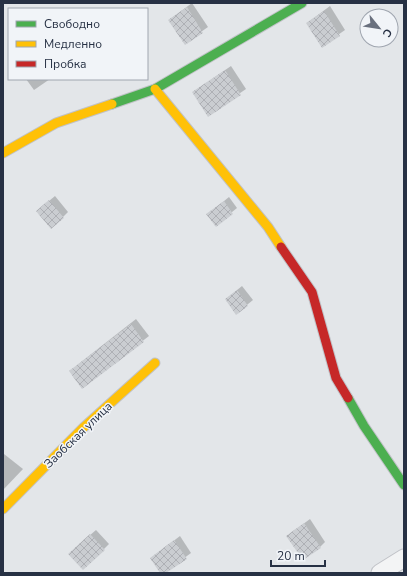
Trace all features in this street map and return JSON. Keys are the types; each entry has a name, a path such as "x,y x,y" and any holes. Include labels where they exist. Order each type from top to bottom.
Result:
{"street":[{"path":"3,153 56,123 156,89 302,3"},
{"path":"156,89 268,227 312,292 336,378 364,426 404,485"},
{"name":"Заобская улица","path":"3,509 84,427 155,363"},
{"path":"380,573 404,558"}],"building":[{"path":"187,7 203,33 185,45 168,20"},
{"path":"324,11 340,36 322,48 306,23"},
{"path":"225,70 241,95 208,117 192,92"},
{"path":"49,200 64,218 51,229 36,211"},
{"path":"224,201 233,214 216,227 206,214"},
{"path":"237,290 248,306 236,315 225,299"},
{"path":"131,324 144,342 82,389 69,371"},
{"path":"304,523 321,548 303,560 286,536"},
{"path":"90,534 105,550 83,570 68,554"},
{"path":"174,540 187,559 166,573 160,573 150,558"}],"traffic: fast":[{"path":"112,104 155,89 302,3"},
{"path":"348,398 364,426 404,485"}],"traffic: slow":[{"path":"155,89 268,227 281,247"},
{"path":"3,153 56,123 112,104"},
{"path":"3,509 84,427 155,363"}],"traffic: jam":[{"path":"281,247 312,292 336,378 348,398"}]}
